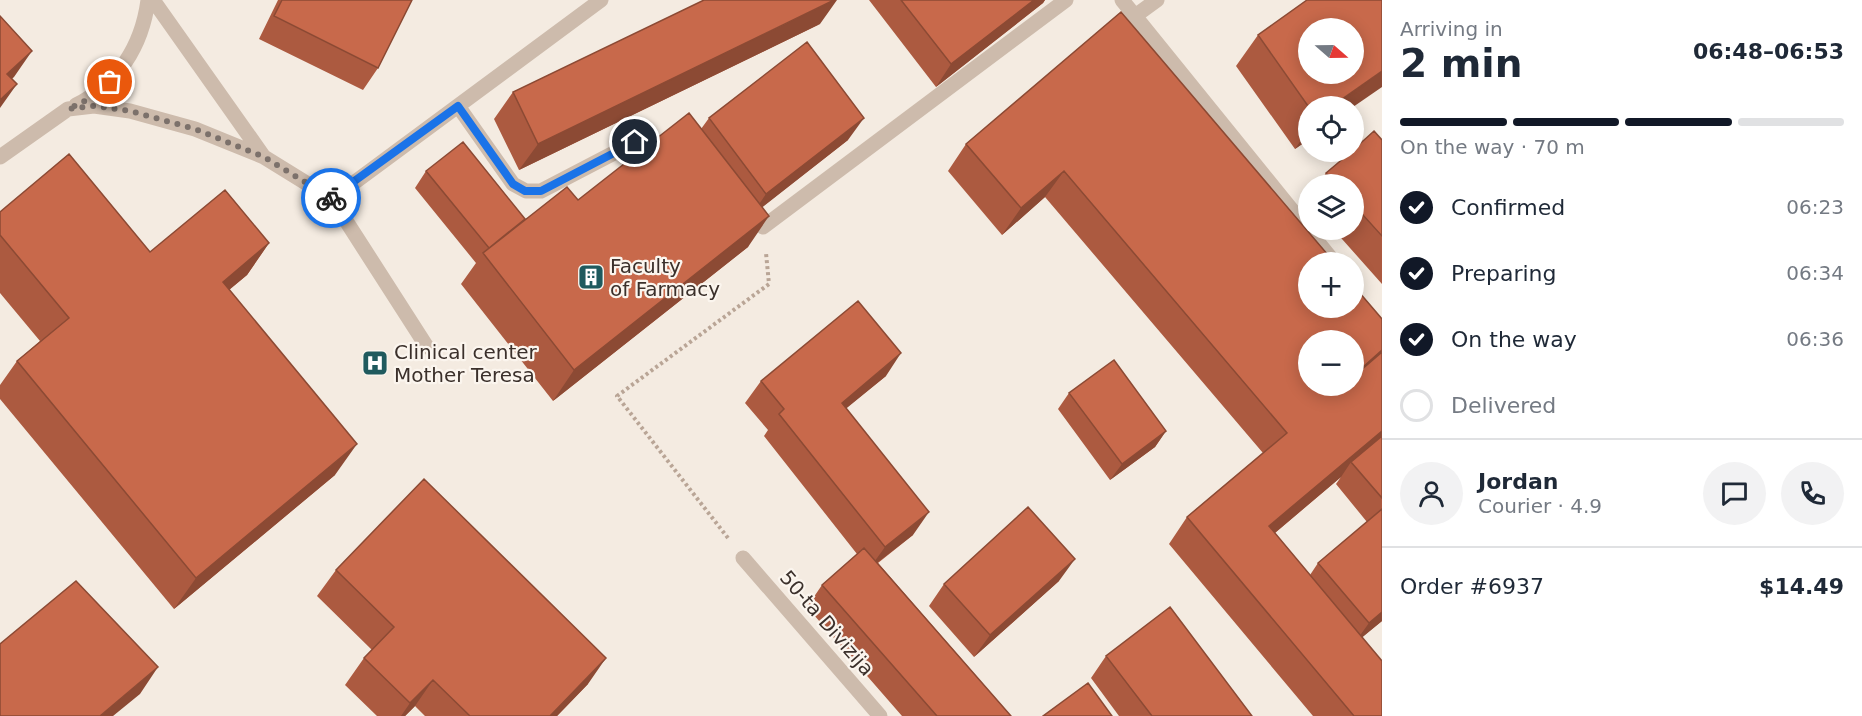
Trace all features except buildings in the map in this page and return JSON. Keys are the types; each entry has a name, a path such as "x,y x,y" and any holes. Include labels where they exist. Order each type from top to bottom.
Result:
{"street":[{"path":"0,157 68,109 91,98 110,82 126,63 138,41 146,18 148,0"},
{"path":"153,0 264,157"},
{"path":"332,199 601,0"},
{"path":"763,227 1066,0"},
{"path":"1122,0 1326,252"},
{"path":"1135,16 1157,0"},
{"path":"68,109 94,106 130,111 195,129 264,157 332,199 427,347"},
{"path":"458,106 513,184 525,191 541,191 635,142"},
{"name":"50-ta Divizija","path":"743,558 880,716"}],"path":[{"path":"743,558 617,396 769,284 763,227"}],"way so far":[{"path":"110,82 91,98 68,109 94,106 130,111 195,129 264,157 331,198"}],"place":[{"name":"Faculty of Farmacy","path":"591,277"},
{"name":"Clinical center Mother Teresa","path":"375,363"}],"route":[{"path":"331,198 458,106 513,184 525,191 541,191 635,142"}]}
